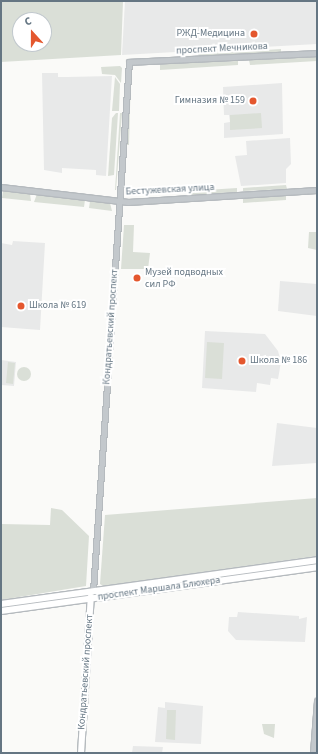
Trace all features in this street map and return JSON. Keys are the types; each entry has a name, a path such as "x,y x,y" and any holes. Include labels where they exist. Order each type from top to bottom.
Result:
{"main road":[{"name":"проспект Маршала Блюхера","path":"1,604 317,560"},
{"name":"проспект Маршала Блюхера","path":"1,611 317,568"},
{"name":"Кондратьевский проспект","path":"81,753 93,591"},
{"name":"Кондратьевский проспект","path":"84,753 92,598"}],"street":[{"name":"проспект Мечникова","path":"129,62 317,53"},
{"name":"Кондратьевский проспект","path":"93,591 129,62"},
{"name":"Бестужевская улица","path":"1,187 119,201 317,190"},
{"path":"313,753 317,702"}],"shaded area":[{"path":"1,1 123,1 121,55 1,62"},
{"name":"РЖД-Медицина","path":"125,1 317,1 317,44 122,55"},
{"path":"281,49 281,52 199,56 198,54"},
{"path":"317,56 317,61 250,65 249,60"},
{"path":"238,61 238,65 160,70 160,64"},
{"path":"120,66 122,68 121,83 115,75 102,74 101,67"},
{"path":"42,73 58,73 58,77 112,76 106,176 96,175 96,170 62,168 62,173 44,170"},
{"path":"131,73 129,145 126,145"},
{"path":"115,77 120,84 119,111 112,111"},
{"name":"Гимназия № 159","path":"282,83 283,134 224,138 224,123 230,122 229,115 224,115 223,87"},
{"path":"116,113 118,113 114,175 108,176 112,118"},
{"path":"120,113 122,113 115,190"},
{"path":"261,113 262,128 230,130 230,115"},
{"path":"290,138 291,164 286,169 286,183 241,186 235,156 247,155 246,141"},
{"path":"286,185 287,189 243,191 243,188"},
{"path":"237,188 237,192 191,195 191,191"},
{"path":"3,191 30,194 31,201 2,198"},
{"path":"37,194 85,200 84,207 34,202"},
{"path":"286,195 286,200 243,203 243,198"},
{"path":"90,201 110,203 112,211 89,208"},
{"path":"124,225 134,225 133,252 150,253 148,269 121,269"},
{"path":"309,232 317,232 317,250 308,248"},
{"name":"Школа № 619","path":"13,241 45,243 40,330 1,327 1,243 12,245"},
{"path":"280,281 317,284 317,316 278,311"},
{"name":"Школа № 186","path":"205,331 265,334 278,351 281,362 278,379 271,378 270,385 257,383 256,392 202,388"},
{"path":"207,342 224,343 222,379 205,378"},
{"path":"1,360 16,362 14,386 1,385"},
{"path":"8,362 15,363 13,384 6,383"},
{"path":"21,367 27,367 31,371 31,377 27,381 21,381 17,377 17,371"},
{"path":"277,423 317,428 317,463 272,466"},
{"path":"317,498 317,556 103,586 100,584 105,515"},
{"path":"51,508 62,510 89,536 86,586 1,600 1,524 50,525"},
{"path":"317,563 317,565 102,593 102,592"},
{"path":"238,612 299,616 299,619 307,617 305,642 236,640 228,631 229,617 237,617"},
{"path":"165,702 203,706 201,744 155,742 158,707 165,708"},
{"path":"167,710 176,710 175,740 166,739"},
{"path":"262,724 275,724 274,738 264,734"},
{"path":"133,746 163,747 162,753 132,753"}],"place":[{"name":"РЖД-Медицина","path":"254,34"},
{"name":"Гимназия № 159","path":"253,101"},
{"name":"Музей подводных сил РФ","path":"137,278"},
{"name":"Школа № 619","path":"21,306"},
{"name":"Школа № 186","path":"242,361"}]}
